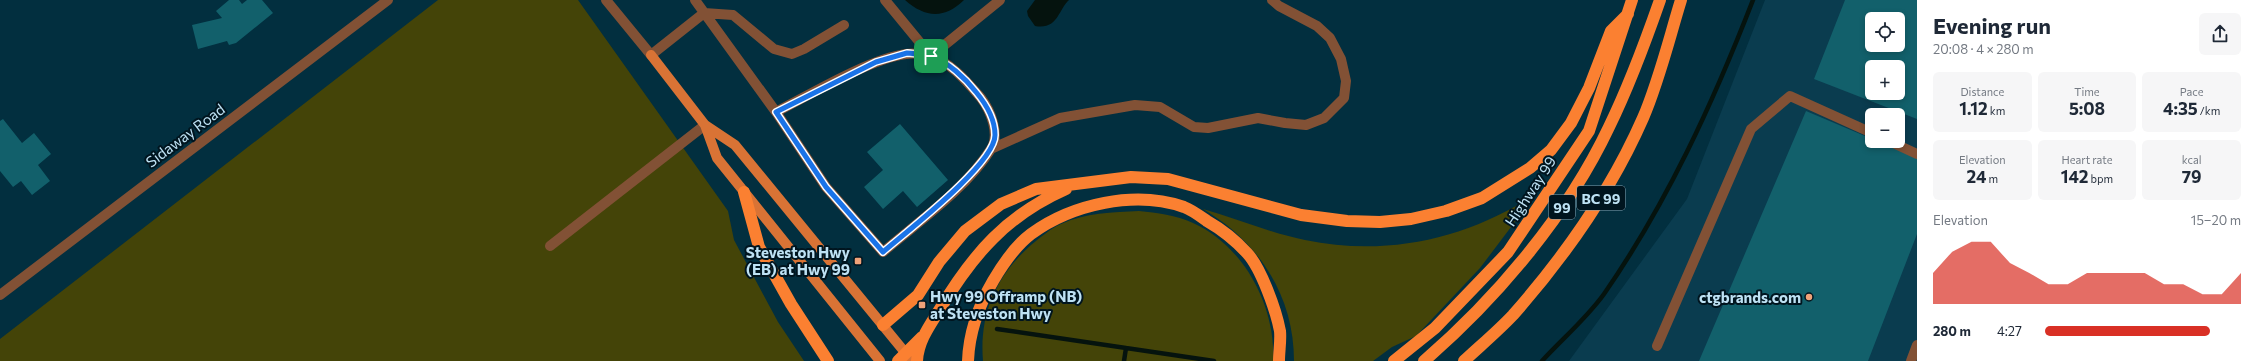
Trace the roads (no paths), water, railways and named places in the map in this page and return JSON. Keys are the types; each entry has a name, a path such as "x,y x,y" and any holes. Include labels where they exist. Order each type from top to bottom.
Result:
{"highway":[{"name":"Highway 99","path":"1394,361 1435,328 1508,252 1589,131 1632,0"},
{"name":"99","path":"1424,361 1439,348 1504,280 1554,218 1578,183 1609,128 1631,79 1652,22 1658,0"},
{"name":"BC 99","path":"1464,361 1512,316 1560,258 1603,195 1643,118 1681,0"},
{"path":"883,325 918,295 939,262 966,231 1001,204 1036,189 1131,177 1168,179 1301,215 1347,221 1380,222 1411,219 1446,211 1482,198 1530,168 1551,150 1571,123 1589,88 1611,31 1628,14"},
{"path":"906,358 923,337 958,280 983,248 1014,219 1041,200 1077,185"},
{"path":"744,192 759,247 791,304 828,361"},
{"path":"968,361 973,329 986,294 1005,261 1030,235 1050,222 1074,210 1115,201 1150,200 1184,207 1216,226 1248,254 1268,291 1280,332 1279,361"},
{"path":"917,361 923,337"}],"main road":[{"path":"650,55 705,125 735,145 883,325 906,358"},
{"path":"705,125 717,158 880,361"}],"street":[{"name":"Sidaway Road","path":"0,295 388,0"},
{"path":"606,0 650,55 704,13 733,15 774,49 792,54 804,49 844,25"},
{"path":"694,0 776,112 826,187 883,252 964,183 991,149 995,136 992,121 984,102 969,83 947,65 931,56 885,0"},
{"path":"776,112 876,62 907,53 931,56 1000,0"},
{"path":"991,149 1060,118 1135,105 1160,107 1194,128 1208,128 1258,118 1306,125 1324,118 1344,98 1346,81 1342,59 1330,38 1316,26 1278,6 1272,0"},
{"path":"1657,346 1751,130 1790,96 1865,130"},
{"path":"550,246 705,125"},
{"path":"1904,148 1917,154"},
{"path":"1911,361 1917,345"}],"waterway":[{"path":"1542,361 1582,320 1604,294 1648,224 1687,152 1705,114 1722,77 1753,0"},
{"path":"997,329 1214,361"},
{"path":"1124,361 1126,348"}],"place":[{"name":"Steveston Hwy (EB) at Hwy 99","path":"858,261"},
{"name":"ctgbrands.com","path":"1809,297"},
{"name":"Hwy 99 Offramp (NB) at Steveston Hwy","path":"922,305"}]}
